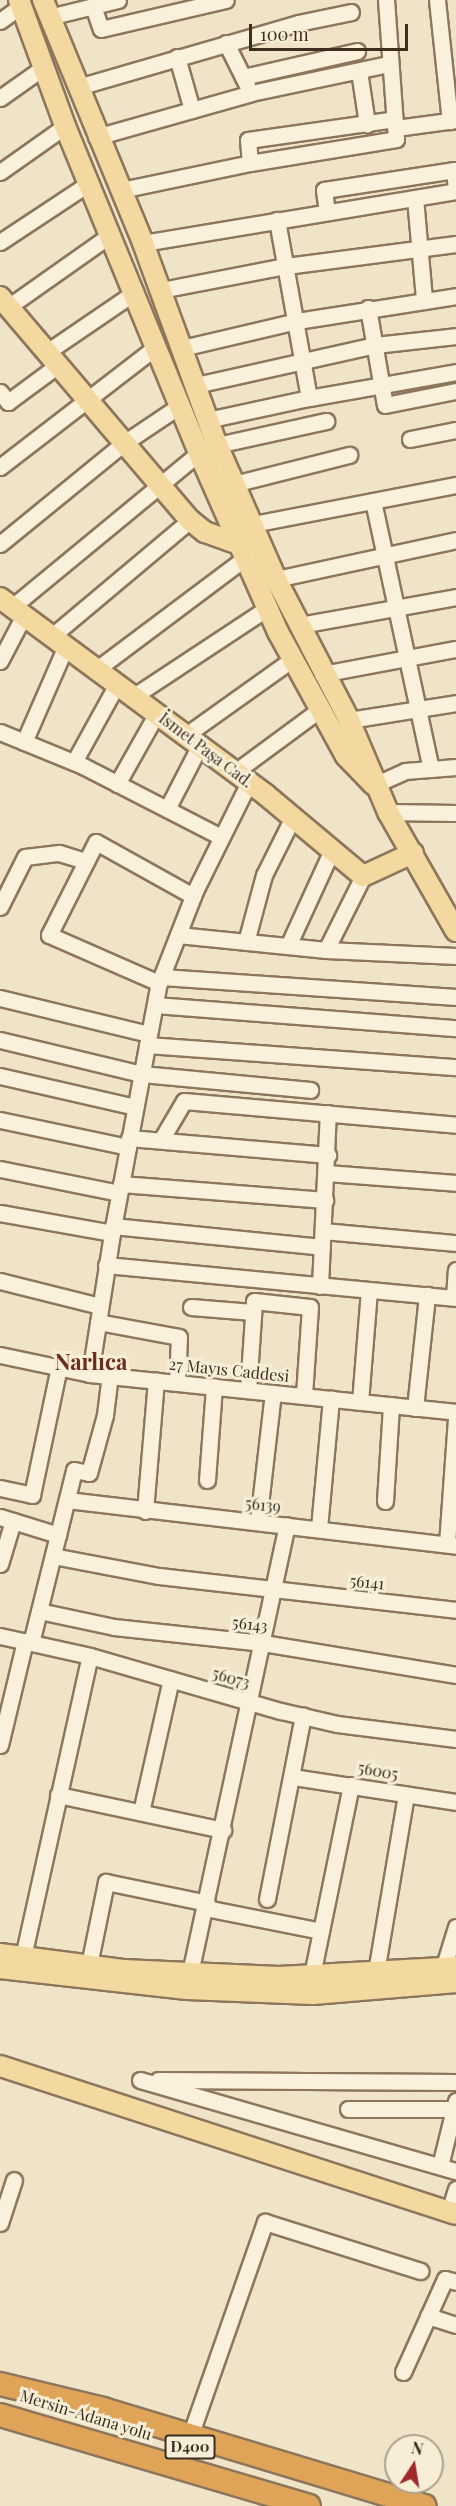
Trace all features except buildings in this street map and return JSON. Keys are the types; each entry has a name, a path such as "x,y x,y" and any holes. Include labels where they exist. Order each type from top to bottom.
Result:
{"highway":[{"path":"0,2384 58,2396 425,2506"},
{"name":"Mersin-Adana yolu","path":"0,2388 379,2506"},
{"name":"Mersin-Adana yolu","path":"0,2415 309,2506"},
{"path":"50,2431 79,2450 265,2506"}],"main road":[{"path":"20,3 65,126 135,292 234,543 269,607 291,660 319,710 346,756 374,785"},
{"path":"46,8 96,137 143,243 217,445 276,579 322,675 349,720 369,761 374,785 413,853 451,911 456,931"},
{"path":"4,302 189,520 234,543"},
{"path":"234,543 256,532"},
{"name":"İsmet Paşa Cad.","path":"12,607 242,777 363,876"},
{"path":"363,876 413,853"},
{"path":"0,1954 89,1965 190,1973 312,1975 376,1972 452,1973"},
{"path":"0,1968 187,1989 313,1994 452,1973"},
{"path":"0,2066 453,2213"}],"street":[{"path":"46,8 93,6 118,0"},
{"path":"93,6 101,29 226,0"},
{"path":"121,190 250,163 396,139 386,0"},
{"path":"250,163 248,140 367,124 453,121 437,0"},
{"path":"0,21 20,3"},
{"path":"78,87 177,57 351,12"},
{"path":"226,44 251,93"},
{"path":"243,77 357,51"},
{"path":"177,57 192,110"},
{"path":"96,137 251,93 389,64"},
{"path":"0,98 44,67"},
{"path":"359,71 367,124"},
{"path":"0,172 65,126"},
{"path":"143,243 415,198 456,190 454,170 324,190 327,212"},
{"path":"0,243 89,183"},
{"path":"415,198 424,299"},
{"path":"277,220 297,321 309,398"},
{"path":"4,302 110,235"},
{"path":"161,290 286,266 456,244"},
{"path":"0,392 8,402 53,359 135,292"},
{"path":"182,348 297,321 424,299 456,296"},
{"path":"368,308 385,405 456,391"},
{"path":"196,386 375,345 456,336"},
{"path":"0,467 89,402 156,347"},
{"path":"207,420 381,382 456,372"},
{"path":"0,544 124,443 179,406"},
{"path":"217,445 326,421"},
{"path":"410,439 456,430"},
{"path":"0,661 12,607 159,483 199,453"},
{"path":"234,484 349,455"},
{"path":"256,532 373,501 456,485"},
{"path":"373,501 420,708 431,769"},
{"path":"24,742 59,641 189,520"},
{"path":"276,579 456,540"},
{"path":"97,669 234,543"},
{"path":"300,625 456,597"},
{"path":"134,696 269,607"},
{"path":"322,675 456,649"},
{"path":"167,809 193,740 291,660"},
{"path":"74,762 117,684"},
{"path":"349,720 456,703"},
{"path":"90,1374 112,1229 160,980 193,896 221,837 242,777 319,710"},
{"path":"117,784 156,713"},
{"path":"0,732 74,762 221,837"},
{"path":"374,785 405,771 456,767"},
{"path":"388,812 456,813"},
{"path":"246,942 264,875 293,817"},
{"path":"193,896 96,842 49,934 160,980 456,997"},
{"path":"288,946 332,850"},
{"path":"0,907 25,857 59,853 86,861"},
{"path":"326,950 363,876"},
{"path":"178,935 326,950 456,956"},
{"path":"0,998 148,1039 456,1067"},
{"path":"155,1005 456,1028"},
{"path":"0,1040 142,1074 310,1090"},
{"path":"0,1076 135,1107"},
{"path":"161,1140 184,1101 456,1125"},
{"path":"320,1286 326,1200 328,1113"},
{"path":"0,1120 128,1142 161,1140 328,1155"},
{"path":"0,1168 120,1188 326,1200"},
{"path":"327,1173 456,1183"},
{"path":"0,1213 112,1229 456,1243"},
{"path":"106,1265 455,1297 456,1270"},
{"path":"0,1281 100,1306"},
{"path":"360,1402 369,1290"},
{"path":"415,1408 427,1295"},
{"path":"248,1390 254,1301 310,1307 304,1396"},
{"path":"191,1307 253,1312"},
{"path":"98,1322 179,1336 177,1383"},
{"name":"27 Mayıs Caddesi","path":"1,1358 90,1374 456,1412"},
{"path":"0,1488 32,1495 59,1367"},
{"path":"0,1745 28,1642 39,1611 74,1470 89,1473 105,1415 110,1376"},
{"path":"145,1511 156,1380"},
{"path":"207,1480 214,1386"},
{"path":"258,1522 273,1392"},
{"path":"319,1528 331,1398"},
{"path":"384,1501 391,1405"},
{"path":"452,1545 456,1417"},
{"name":"56139","path":"67,1500 145,1511 319,1528 452,1545"},
{"path":"0,1564 6,1519 58,1535"},
{"path":"190,1973 223,1830 287,1525"},
{"name":"56141","path":"53,1556 159,1576 456,1610"},
{"name":"56143","path":"39,1611 114,1627 263,1643 456,1676"},
{"name":"56073","path":"0,1636 90,1656 303,1716 456,1739"},
{"path":"22,1957 90,1656"},
{"path":"141,1812 171,1679"},
{"path":"267,1899 293,1777 303,1716"},
{"name":"56005","path":"293,1777 456,1802"},
{"path":"312,1975 351,1785"},
{"path":"58,1795 223,1830"},
{"path":"376,1972 406,1795"},
{"path":"89,1965 106,1882 321,1931"},
{"path":"452,1973 456,1927"},
{"path":"456,2082 140,2080 456,2170"},
{"path":"348,2109 455,2105 440,2166"},
{"path":"0,2223 14,2180"},
{"path":"453,2213 456,2189"},
{"path":"190,2436 265,2222 420,2271"},
{"path":"403,2373 445,2279 456,2282"},
{"path":"428,2316 456,2325"}],"district":[{"name":"Narlıca","path":"91,1362"}]}
